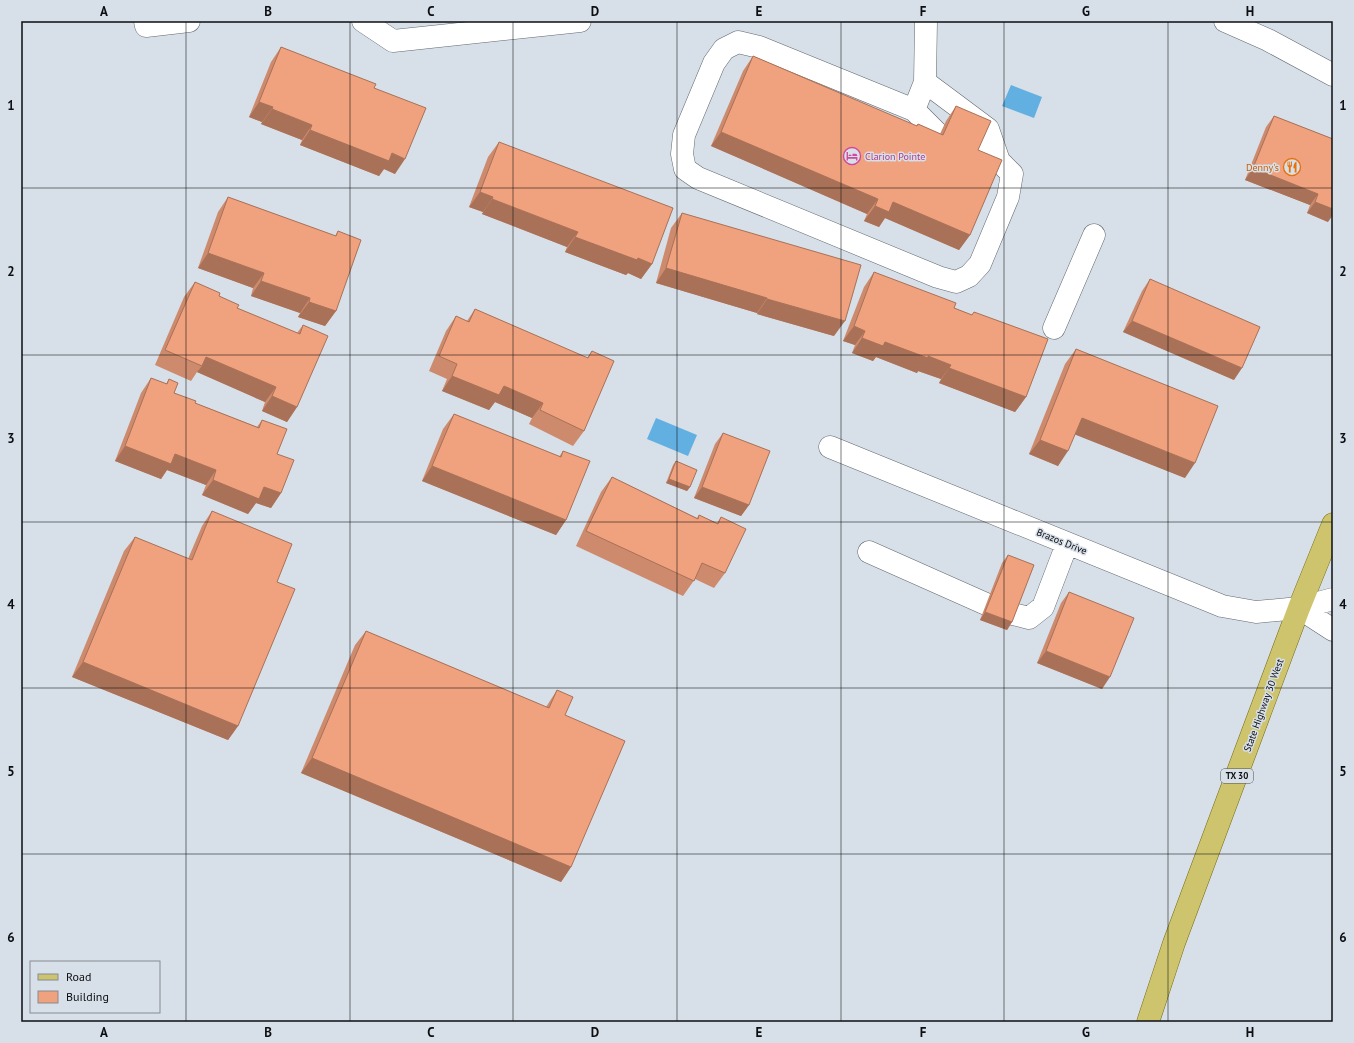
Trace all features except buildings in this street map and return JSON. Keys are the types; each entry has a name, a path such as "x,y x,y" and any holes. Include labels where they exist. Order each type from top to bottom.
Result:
{"main road":[{"name":"State Highway 30 West","path":"1148,1022 1170,955 1299,608 1333,524"}],"street":[{"path":"145,21 146,26 190,21"},
{"path":"363,21 392,40 402,30 580,21"},
{"path":"914,110 925,82 926,21"},
{"path":"1225,21 1268,40 1333,75"},
{"path":"939,135 914,110 759,47 738,42 724,50 714,63 684,135 682,154 685,169 698,178 938,277 956,282 969,276 980,264 1008,197 1012,174 999,161 974,150"},
{"path":"925,82 988,129 999,161"},
{"path":"1054,328 1094,235"},
{"name":"Brazos Drive","path":"830,447 1222,606 1256,612 1299,608 1333,599"},
{"path":"1013,614 1029,618 1043,607 1067,544"},
{"path":"869,552 986,604"},
{"path":"1299,608 1333,630"}],"water":[{"path":"1011,85 1042,97 1034,118 1002,106"},
{"path":"656,418 697,435 688,456 647,439"}],"place":[{"name":"Clarion Pointe","path":"852,156"},
{"name":"Denny's","path":"1292,167"}]}
